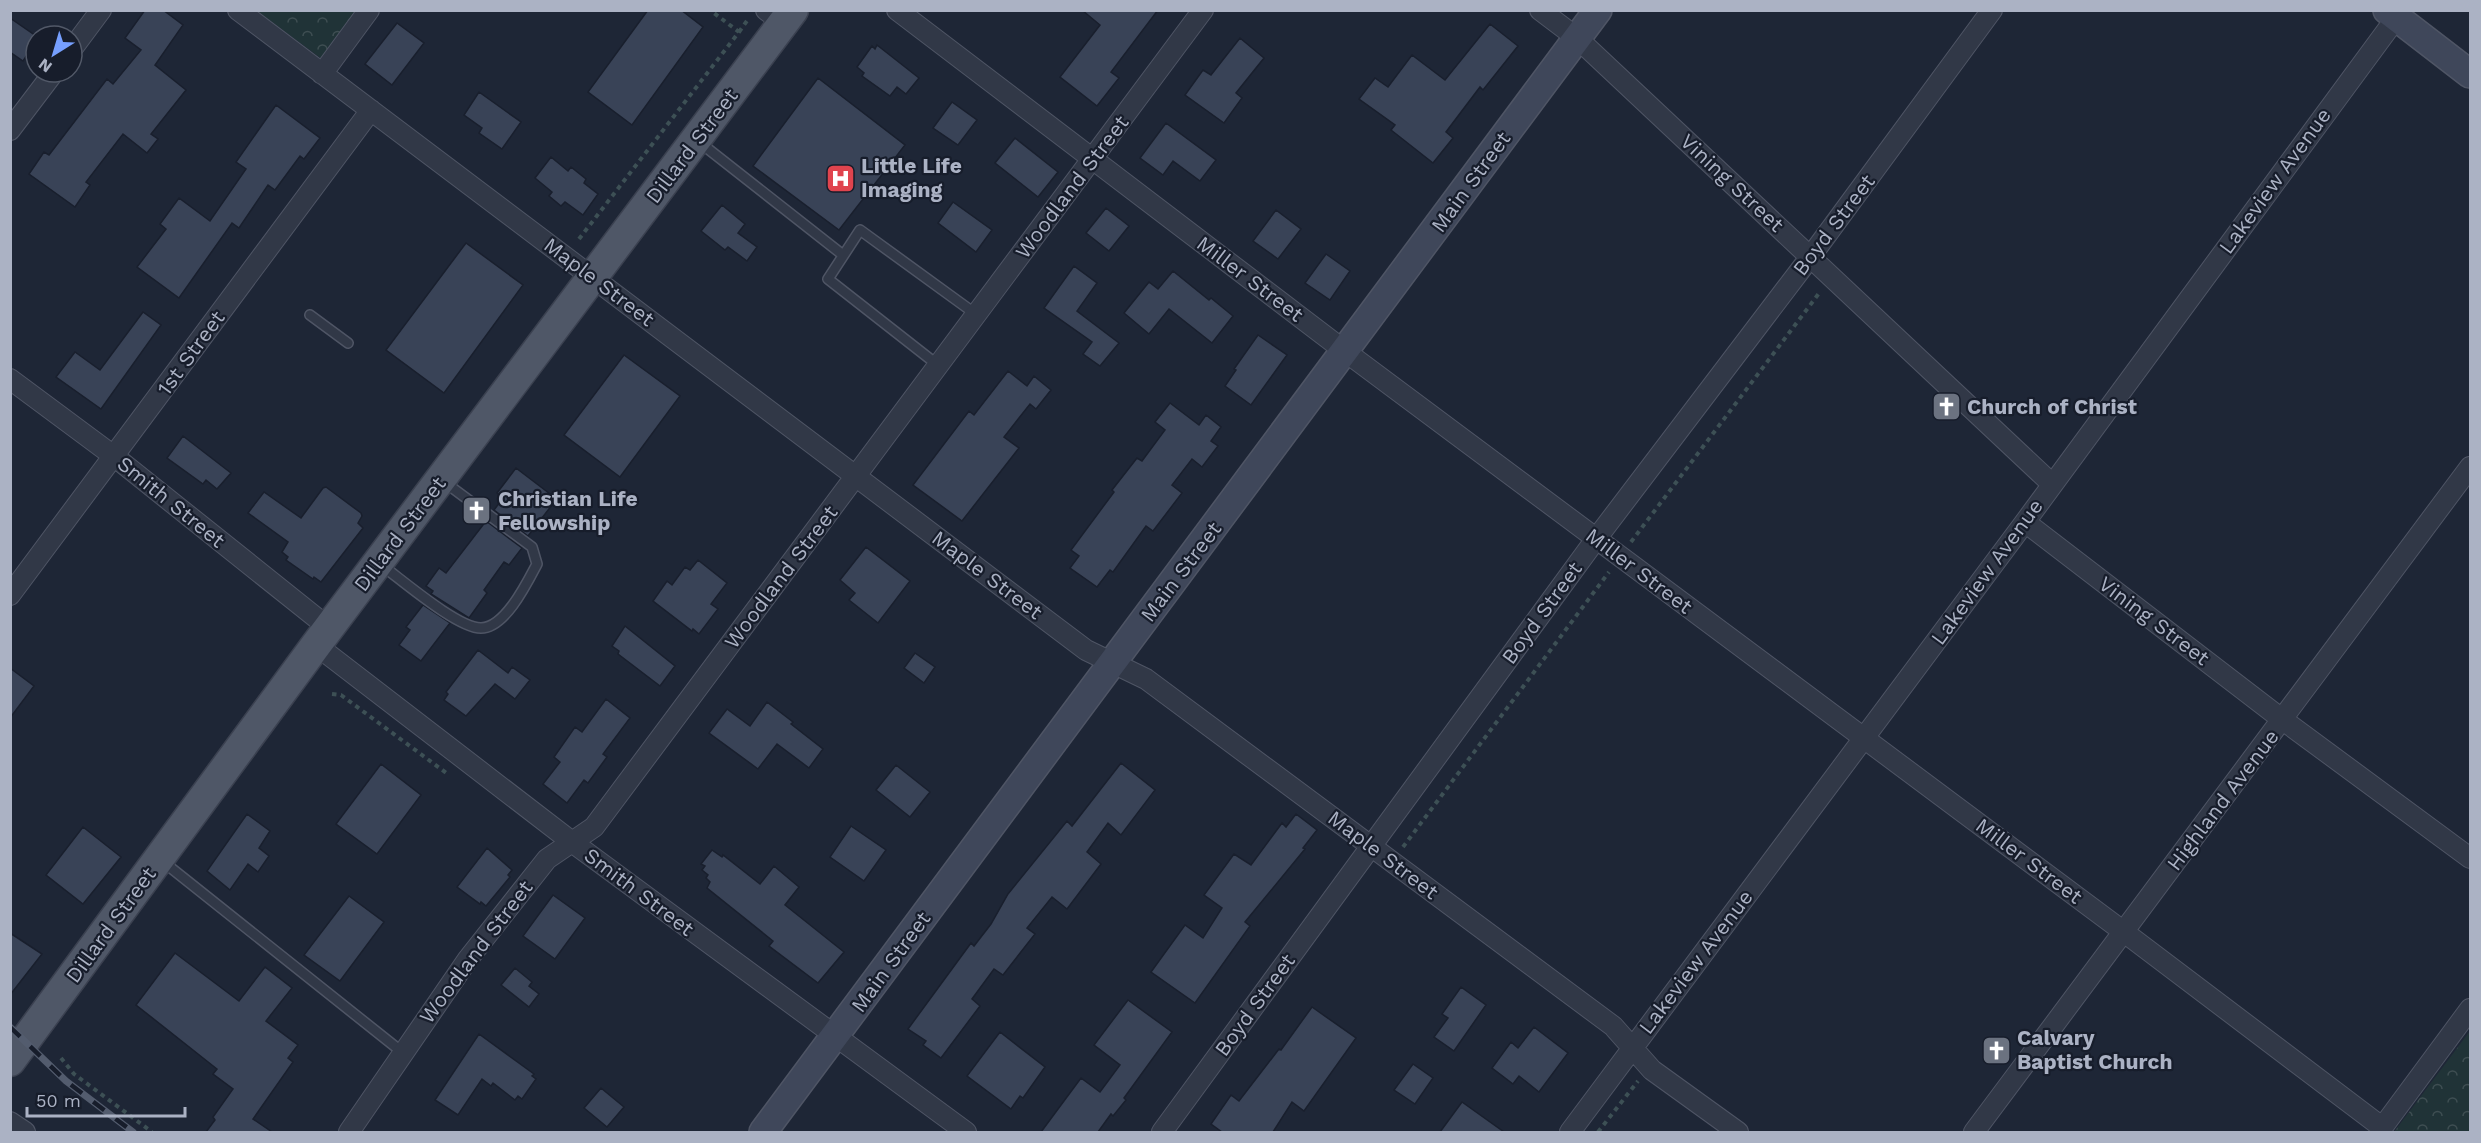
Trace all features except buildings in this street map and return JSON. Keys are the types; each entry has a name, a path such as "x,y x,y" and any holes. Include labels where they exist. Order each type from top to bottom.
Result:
{"main road":[{"name":"Main Street","path":"762,1132 1599,10"},
{"path":"2395,13 2470,74"},
{"name":"Dillard Street","path":"16,1049 696,140 781,15"}],"street":[{"path":"84,33 101,10"},
{"name":"Maple Street","path":"238,10 1086,650 1146,679 1613,1026 1652,1070 1738,1132"},
{"path":"322,74 369,10"},
{"name":"Miller Street","path":"897,10 1346,352 2124,932 2381,1130"},
{"name":"Woodland Street","path":"350,1132 402,1052 468,959 547,859 594,827 1203,10"},
{"name":"Vining Street","path":"1539,10 1577,39 1812,256 2052,484"},
{"name":"Boyd Street","path":"1162,1132 1596,539 1812,256 1992,10"},
{"name":"Lakeview Avenue","path":"1570,1132 2025,522 2395,13"},
{"path":"10,130 45,84"},
{"name":"1st Street","path":"10,595 115,457 371,110"},
{"name":"Smith Street","path":"10,379 115,457 323,636 572,842 966,1132"},
{"name":"Highland Avenue","path":"1974,1132 2470,467"},
{"name":"Vining Street","path":"2025,522 2283,720 2470,858"},
{"path":"2381,1130 2470,1009"},
{"path":"10,1122 25,1132"}],"lane":[{"path":"696,140 843,255"},
{"path":"939,366 828,279 860,230 976,315"},
{"path":"310,315 348,343"},
{"path":"379,562 465,624 482,628 496,623 522,593 537,564 532,547 441,479"},
{"path":"159,858 402,1052"}],"path":[{"path":"710,10 738,32"},
{"path":"579,239 754,10"},
{"path":"1389,860 1408,841 1832,275"},
{"path":"332,694 341,695 455,780"},
{"path":"61,1058 74,1074 152,1132"},
{"path":"1598,1132 1638,1081 1647,1088"}],"green space":[{"path":"257,11 357,11 322,59"},
{"path":"2470,1031 2470,1132 2394,1132"}],"railway":[{"path":"10,1027 66,1081 133,1132"}],"place":[{"name":"Little Life Imaging","path":"840,178"},
{"name":"Church of Christ","path":"1946,407"},
{"name":"Christian Life Fellowship","path":"477,511"},
{"name":"Calvary Baptist Church","path":"1996,1050"}]}
